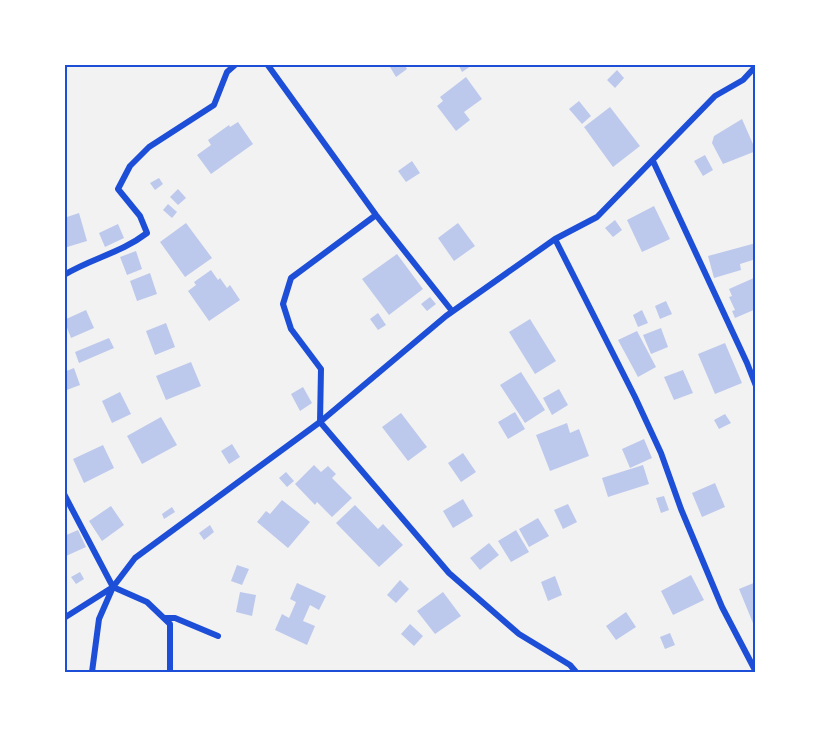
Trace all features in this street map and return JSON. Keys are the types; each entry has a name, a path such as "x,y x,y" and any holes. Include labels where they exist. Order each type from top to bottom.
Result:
{"street":[{"path":"64,275 77,267 131,245 147,233 140,216 118,189 130,166 149,147 214,105 226,72 236,64"},
{"path":"267,64 376,214 452,311"},
{"path":"92,672 99,619 113,587 135,558 320,422 452,311 555,239 597,218 715,96 743,80 756,66"},
{"path":"653,161 756,386"},
{"path":"376,214 291,279 283,304 291,329 321,369 320,422 449,573 519,634 570,665 576,672"},
{"path":"555,239 648,425 722,607 756,672"},
{"path":"64,495 113,587 147,602 170,624 170,672"},
{"path":"64,618 113,587"},
{"path":"164,618 175,618 218,636"}],"building":[{"path":"393,64 404,64 407,69 396,77 390,67"},
{"path":"458,64 474,64 462,72"},
{"path":"617,70 624,78 615,88 607,80"},
{"path":"466,77 482,99 464,112 470,120 456,131 437,106 443,101 440,97"},
{"path":"579,101 591,116 582,124 569,109"},
{"path":"610,107 640,146 613,167 584,127"},
{"path":"742,119 756,151 723,164 712,143 714,136"},
{"path":"238,122 253,144 211,174 197,155 211,145 208,140 229,125 230,127"},
{"path":"705,155 713,170 703,176 694,161"},
{"path":"412,161 420,173 406,182 398,171"},
{"path":"159,178 163,184 155,190 150,183"},
{"path":"178,189 186,198 178,205 170,197"},
{"path":"168,204 177,212 172,218 163,210"},
{"path":"654,206 670,239 642,252 627,220"},
{"path":"79,213 87,241 64,248 64,218"},
{"path":"615,220 622,230 613,237 605,228"},
{"path":"186,223 212,258 185,277 160,242"},
{"path":"458,223 475,246 454,261 438,238"},
{"path":"118,224 124,238 105,247 99,233"},
{"path":"756,243 756,259 740,264 741,270 714,278 708,256"},
{"path":"136,251 142,269 127,275 120,257"},
{"path":"397,254 423,289 389,315 362,279"},
{"path":"211,270 227,288 230,285 240,300 209,321 188,291 196,285 194,282"},
{"path":"150,273 157,294 137,301 130,281"},
{"path":"756,277 756,309 735,318 729,289"},
{"path":"430,297 436,304 427,311 421,304"},
{"path":"666,301 672,314 660,319 655,306"},
{"path":"86,310 94,328 71,338 64,320"},
{"path":"642,310 648,323 638,327 633,315"},
{"path":"378,313 386,325 378,330 370,319"},
{"path":"530,319 556,361 535,374 509,332"},
{"path":"166,323 175,347 155,355 146,331"},
{"path":"661,328 668,347 651,354 643,335"},
{"path":"637,331 656,367 638,377 618,340"},
{"path":"109,338 114,348 79,363 75,352"},
{"path":"725,343 742,383 715,394 698,354"},
{"path":"191,362 201,386 166,400 156,376"},
{"path":"74,368 80,385 64,391 64,372"},
{"path":"683,370 693,393 674,400 664,377"},
{"path":"521,372 545,410 525,423 500,385"},
{"path":"303,387 312,403 300,411 291,394"},
{"path":"559,389 568,405 552,415 543,398"},
{"path":"120,392 131,414 112,423 102,401"},
{"path":"515,412 525,429 508,439 498,422"},
{"path":"401,413 427,447 408,461 382,427"},
{"path":"725,414 731,423 719,429 714,420"},
{"path":"161,417 177,445 142,464 127,436"},
{"path":"567,423 570,433 579,429 589,456 550,471 536,435"},
{"path":"644,439 652,458 630,468 622,449"},
{"path":"232,444 240,457 229,464 221,451"},
{"path":"103,445 114,468 84,483 73,459"},
{"path":"463,453 476,472 461,482 448,463"},
{"path":"314,465 321,472 328,466 336,474 332,478 352,498 332,517 317,502 315,505 295,484"},
{"path":"643,465 649,484 608,497 602,478"},
{"path":"286,472 294,481 287,487 279,478"},
{"path":"715,483 725,507 702,517 692,493"},
{"path":"664,496 669,510 661,513 656,498"},
{"path":"463,499 473,516 453,528 443,511"},
{"path":"282,500 310,522 288,548 257,522 266,511 270,514"},
{"path":"568,504 577,522 563,529 554,510"},
{"path":"355,505 378,529 383,524 403,545 379,567 336,523"},
{"path":"111,506 124,525 102,541 89,521"},
{"path":"172,507 175,512 164,519 162,514"},
{"path":"538,518 549,536 529,547 519,529"},
{"path":"210,525 214,532 204,540 199,533"},
{"path":"78,530 86,547 66,556 64,536"},
{"path":"516,530 529,552 511,562 498,541"},
{"path":"489,543 499,555 480,570 470,558"},
{"path":"237,565 249,569 242,585 231,581"},
{"path":"80,572 84,579 76,584 71,577"},
{"path":"691,575 704,600 673,615 661,591"},
{"path":"555,576 562,595 548,601 541,582"},
{"path":"400,580 409,589 396,603 387,595"},
{"path":"756,582 756,628 755,628 739,589"},
{"path":"297,583 326,596 319,610 310,605 303,621 315,626 307,645 275,630 282,614 289,618 296,602 290,599"},
{"path":"240,592 256,595 252,616 236,612"},
{"path":"443,592 461,616 435,634 417,611"},
{"path":"626,612 636,627 616,640 606,626"},
{"path":"410,624 423,636 414,646 401,634"},
{"path":"670,633 675,645 665,649 660,637"}]}
